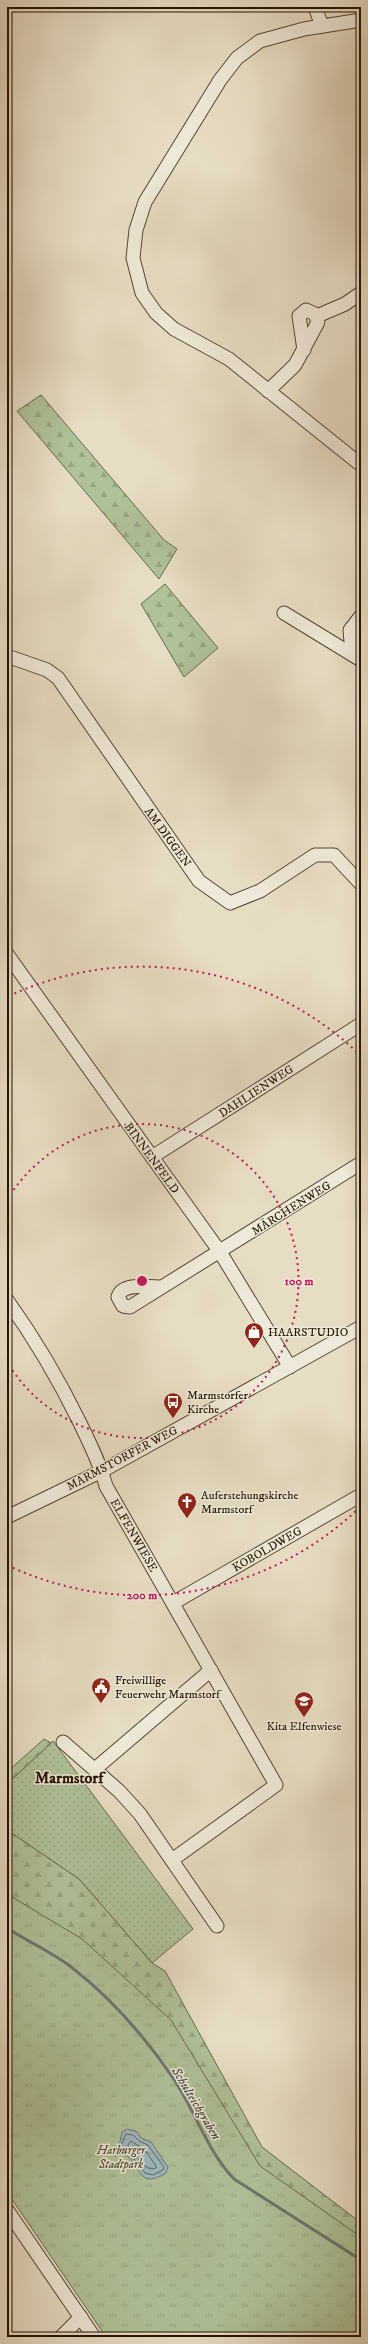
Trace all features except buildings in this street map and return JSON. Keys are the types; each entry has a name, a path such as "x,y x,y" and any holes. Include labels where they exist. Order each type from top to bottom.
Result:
{"street":[{"path":"315,7 322,26"},
{"path":"361,20 322,26 260,40 237,58 220,80 145,202 136,230 133,258 142,293 156,313 174,329 229,359 361,465"},
{"path":"317,316 345,304 361,293"},
{"path":"304,350 299,316 306,310 317,316"},
{"path":"268,390 295,365 318,322 317,316"},
{"path":"284,613 357,657"},
{"path":"357,657 350,630 361,616"},
{"name":"AM DIGGEN","path":"7,656 47,670 58,678 169,840 200,880 230,904 260,891 315,855 334,855 361,884"},
{"name":"BINNENFELD","path":"7,954 220,1252 290,1366"},
{"name":"DAHLIENWEG","path":"152,1157 361,1024"},
{"name":"MÄRCHENWEG","path":"162,1287 361,1164"},
{"name":"ELFENWIESE","path":"7,1300 56,1374 102,1470 106,1486 276,1785 172,1860"},
{"name":"MARMSTORFER WEG","path":"7,1517 102,1470 361,1327"},
{"name":"KOBOLDWEG","path":"173,1603 361,1495"},
{"path":"95,1769 211,1670"},
{"path":"63,1742 95,1769 140,1814 217,1926"},
{"path":"7,2210 94,2337"},
{"path":"61,2337 81,2317"}],"green space":[{"path":"41,395 164,540 177,549 159,579 17,411"},
{"path":"165,584 218,648 184,677 141,604"},
{"path":"44,1739 51,1743 7,1784 7,1772"},
{"path":"53,1741 193,1929 152,1963 79,1879 7,1830 7,1784"},
{"path":"7,1830 79,1879 152,1963 165,1971 262,2147 361,2223 361,2240 238,2153 7,1908"},
{"name":"Harburger Stadtpark","path":"7,1894 82,1939 171,2020 260,2166 361,2237 361,2337 106,2337 7,2192"}],"water":[{"path":"127,2129 136,2131 141,2138 151,2142 168,2167 166,2173 157,2178 145,2178 141,2175 132,2160 127,2156 116,2152 115,2148 120,2142 122,2132"}],"waterway":[{"name":"Schulteichgraben","path":"7,1928 70,1966 99,1990 126,2018 151,2047 173,2078 181,2090 216,2156 234,2179 361,2260"}],"place":[{"name":"HAARSTUDIO","path":"254,1349"},
{"name":"Marmstorfer Kirche","path":"173,1419"},
{"name":"Auferstehungskirche Marmstorf","path":"187,1519"},
{"name":"Freiwillige Feuerwehr Marmstorf","path":"101,1704"},
{"name":"Kita Elfenwiese","path":"304,1718"}],"district":[{"name":"Marmstorf","path":"69,1777"}]}
